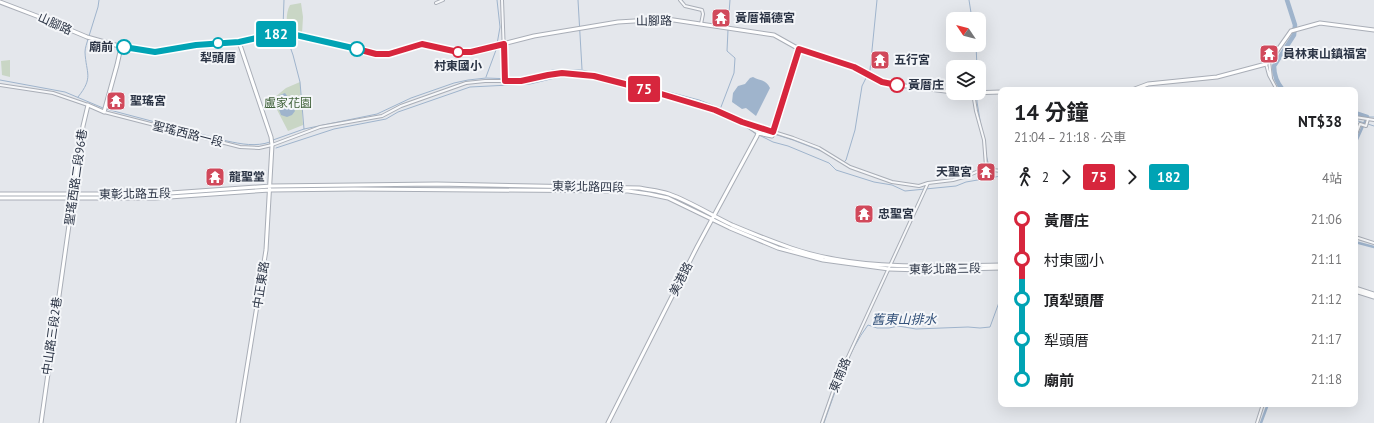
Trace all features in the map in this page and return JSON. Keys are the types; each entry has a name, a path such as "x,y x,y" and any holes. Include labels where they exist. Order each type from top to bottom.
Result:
{"street":[{"path":"436,3 443,0"},
{"path":"502,0 502,44 505,81"},
{"path":"680,0 685,6 702,10 703,14 701,24"},
{"name":"山腳路","path":"0,2 89,38 121,47 155,52 196,45 239,42 285,33 383,55 422,44 458,52 471,52 534,36 618,22 667,19 774,36 799,49"},
{"path":"1140,87 1148,84 1217,77 1268,63 1291,31 1298,28 1320,23 1374,30"},
{"name":"中正東路","path":"238,423 266,250 272,145 271,137 239,42"},
{"path":"0,85 53,93 104,112 118,65 121,47"},
{"path":"742,122 757,134 772,136 799,49 854,67 868,76 882,82 946,91"},
{"path":"1268,63 1269,75 1276,87"},
{"name":"聖瑤西路一段","path":"104,112 240,147 259,148 320,128 382,116 401,106 466,83 485,81 521,81 562,73 586,75 648,90 715,110 742,122"},
{"path":"986,93 998,92"},
{"path":"975,100 976,112 984,140 986,166"},
{"name":"聖瑤西路二段96巷","path":"65,249 74,196 83,126 88,105"},
{"path":"1358,118 1374,120"},
{"path":"1358,129 1360,124 1366,126 1368,119"},
{"path":"742,122 819,148 850,167 892,182 919,186 967,176 981,170 986,166"},
{"name":"美港路","path":"608,423 757,134"},
{"path":"986,166 993,170 998,171"},
{"name":"東南路","path":"822,423 836,383 928,183"},
{"name":"東彰北路五段","path":"0,194 155,198 270,188"},
{"name":"東彰北路四段","path":"270,188 542,188 628,191 668,198 778,248 800,255 846,264 889,269"},
{"name":"東彰北路五段","path":"0,198 74,196"},
{"name":"東彰北路四段","path":"713,218 792,248 830,258 891,265"},
{"path":"1358,238 1374,243"},
{"name":"中山路三段2巷","path":"40,423 65,249"},
{"name":"東彰北路三段","path":"891,265 922,266 998,264"},
{"name":"東彰北路三段","path":"889,269 921,270 998,268"},
{"path":"1358,290 1374,296"},
{"path":"1257,423 1262,407"}],"green space":[{"path":"301,3 303,17 302,34 288,31 287,21 287,14 290,5"},
{"path":"10,60 10,77 2,75 1,61"},
{"name":"盧家花園","path":"300,82 303,125 288,131 274,104 275,97 286,88"}],"water":[{"path":"753,77 765,82 770,88 756,116 746,108 742,109 732,102 733,93 738,86 745,84 750,78"},
{"path":"285,93 295,111 292,115 287,117 281,115 276,101 280,95"}],"waterway":[{"path":"89,36 99,0"},
{"path":"284,0 283,27 293,55 300,82 304,129"},
{"path":"486,77 496,50 500,27 497,0"},
{"path":"578,0 582,69"},
{"path":"728,27 730,0"},
{"path":"844,162 846,160 855,130 862,86 870,70 877,0"},
{"path":"969,0 971,12"},
{"path":"1281,87 1276,79 1274,66 1294,35 1295,25 1287,0"},
{"path":"721,107 734,73 735,58 727,51 728,30"},
{"path":"78,97 88,80 85,52 88,39"},
{"path":"976,52 977,60"},
{"path":"273,140 304,129 377,114 411,98 454,83 486,78 513,79 553,70 582,70 646,86 699,100 720,108 733,117"},
{"path":"276,148 334,129 386,119 398,112 470,87 530,84 559,77 584,77 630,88 713,113 744,125 756,134"},
{"path":"0,80 65,92 103,108"},
{"path":"977,100 981,126"},
{"path":"106,109 232,142 254,145 270,142"},
{"path":"1358,114 1367,117"},
{"path":"1367,117 1374,117"},
{"path":"1358,137 1367,117"},
{"path":"1358,121 1374,126"},
{"path":"751,127 771,133"},
{"path":"774,134 824,152 841,162"},
{"path":"759,135 773,142 788,146 829,163 836,170 874,182 892,185 905,191 956,186 966,182 998,177"},
{"path":"986,155 989,166 998,170"},
{"path":"1358,243 1374,247"},
{"name":"舊東山排水","path":"824,423 848,359 868,325 877,328 898,326 916,329 990,327 998,305"},
{"path":"1261,423 1267,407"}],"bus line":[{"name":"182","path":"124,47 155,52 185,46 239,42 283,32 312,40 357,49"},
{"name":"75","path":"357,49 383,55 422,44 454,52 471,52 504,44 505,81 521,81 562,73 594,76 715,110 742,122 773,132 799,49 854,67 882,82 897,85"}],"place":[{"name":"黃厝福德宮","path":"721,18"},
{"name":"犁頭厝","path":"218,43"},
{"name":"廟前","path":"124,47"},
{"name":"村東國小","path":"458,52"},
{"name":"員林東山鎮福宮","path":"1269,54"},
{"name":"五行宮","path":"880,60"},
{"name":"黃厝庄","path":"897,85"},
{"name":"聖瑤宮","path":"116,101"},
{"name":"天聖宮","path":"986,172"},
{"name":"龍聖堂","path":"215,177"},
{"name":"忠聖宮","path":"864,214"}]}
